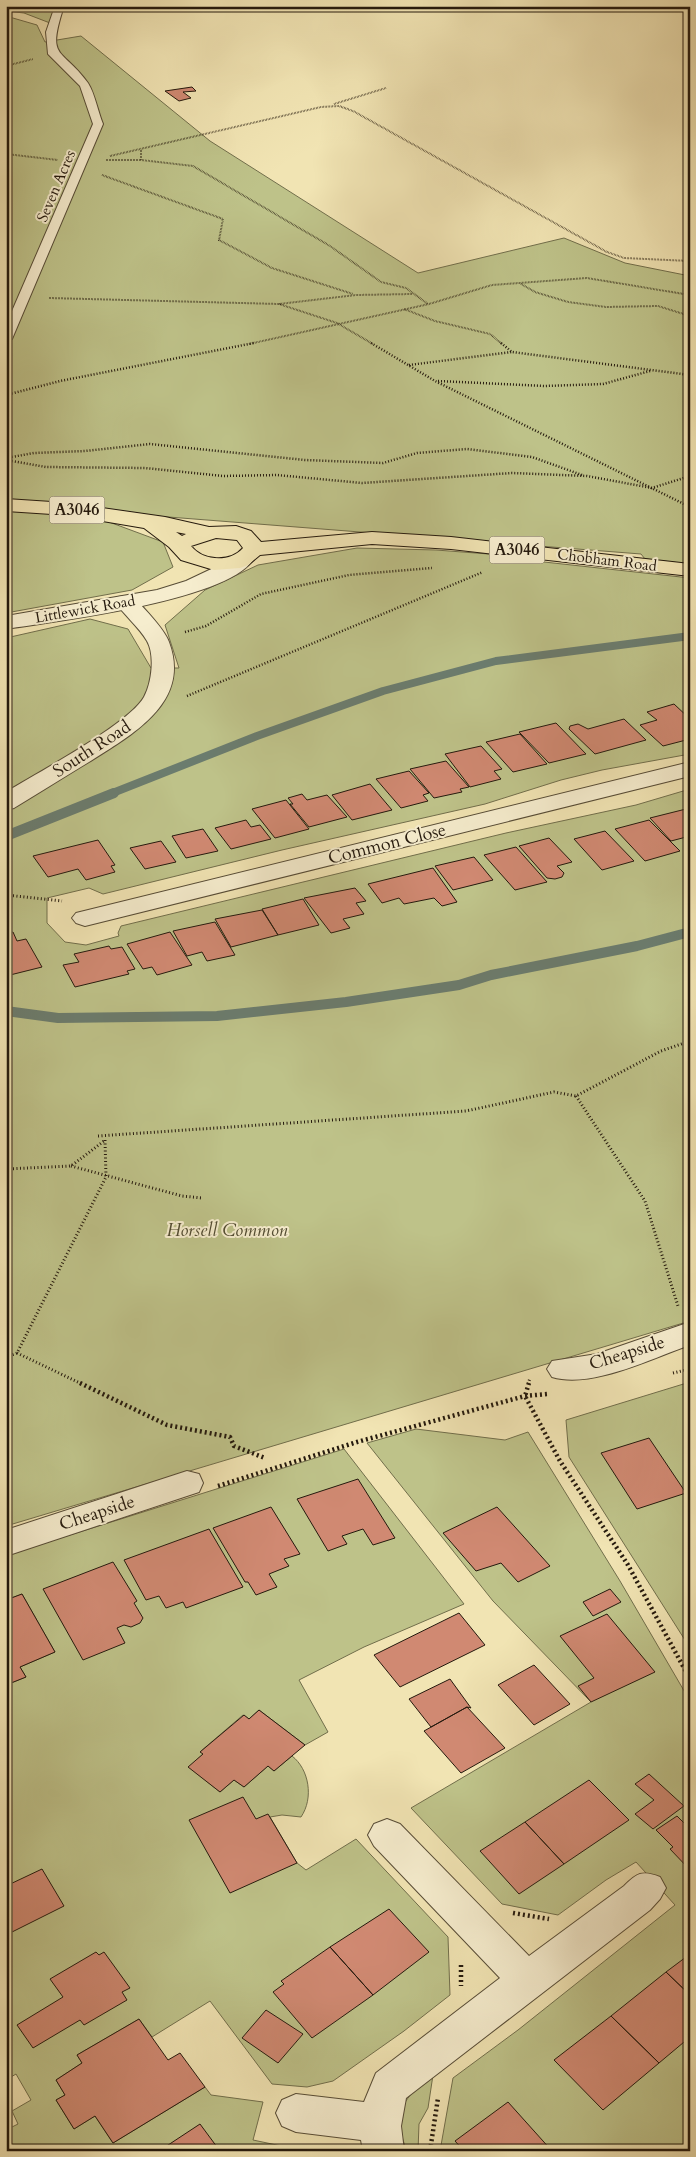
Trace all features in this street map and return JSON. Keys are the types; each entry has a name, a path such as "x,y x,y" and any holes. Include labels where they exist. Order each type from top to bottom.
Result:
{"main road":[{"name":"A3046","path":"6,505 67,509 146,522 165,523 208,533"},
{"name":"A3046","path":"146,522 175,539 190,554"},
{"name":"Chobham Road","path":"208,533 344,539 372,538 451,543 690,570"},
{"path":"190,554 192,538 208,533"},
{"path":"238,533 253,543 248,554"},
{"name":"Chobham Road","path":"190,554 220,564 248,554 344,539"}],"street":[{"path":"164,594 183,576 190,554"},
{"name":"Littlewick Road","path":"6,623 164,594 200,583 233,568 248,554"},
{"path":"126,602 158,640"},
{"name":"South Road","path":"6,803 134,723 141,716 155,699 162,679 162,655 158,640"},
{"name":"Common Close","path":"85,917 690,769"},
{"name":"Cheapside","path":"558,1381 599,1364 688,1333"},
{"name":"Cheapside","path":"6,1543 202,1485"},
{"path":"388,1835 526,1980"},
{"path":"296,2113 382,2137 384,2102 390,2086 526,1980 637,1898 647,1888"}],"lane":[{"name":"Seven Acres","path":"6,339 26,297 98,124 84,85 53,54 51,32 60,6"}],"path":[{"path":"81,164 197,134 328,106 386,88"},
{"path":"328,106 339,106 352,111 607,252 624,258 690,261"},
{"path":"140,150 142,160"},
{"path":"6,154 81,164 142,160 193,166 330,246 381,282 406,288 429,304"},
{"path":"81,164 224,218 219,240 272,268 356,295"},
{"path":"6,394 60,381 200,355 429,304 492,285 587,278 690,295"},
{"path":"520,283 535,292 568,302 606,307 658,306 690,316"},
{"path":"26,297 279,304 356,295 414,294"},
{"path":"279,304 337,323 435,381 690,507"},
{"path":"404,309 435,321 490,334 512,352"},
{"path":"409,365 512,352 690,375"},
{"path":"435,381 545,386 603,384 653,370"},
{"path":"6,459 34,453 85,451 150,444 306,460 383,463 417,453 466,449 532,457 587,476"},
{"path":"6,459 46,467 145,468 223,476 277,475 362,483 512,473 587,476 652,488 690,476"},
{"path":"158,640 206,626 261,594 349,575 434,568"},
{"path":"141,716 484,572"},
{"path":"6,895 47,898 85,917"},
{"path":"98,1136 466,1111 554,1092 576,1096 661,1051 690,1040"},
{"path":"576,1096 645,1201 688,1333"},
{"path":"17,1353 106,1177 105,1140 71,1166"},
{"path":"6,1169 71,1166 182,1196 202,1198"},
{"path":"6,1356 17,1353 167,1425 230,1437 234,1446 265,1458"},
{"path":"671,1374 690,1369"},
{"path":"530,1378 525,1396 560,1461 628,1565 690,1679"},
{"path":"202,1485 525,1396 558,1381"},
{"path":"507,1912 560,1921"},
{"path":"460,1958 461,1988"},
{"path":"430,2151 438,2094"}],"green space":[{"path":"6,6 55,6 50,23 24,13 6,11"},
{"path":"6,16 37,25 45,42 81,36 210,141 418,273 564,238 625,263 690,276 690,564 645,559 641,554 143,515 101,519 163,542 173,567 132,590 6,613"},
{"name":"Horsell Common","path":"357,548 436,550 528,557 535,561 690,578 690,754 602,770 561,780 485,804 282,850 103,894 89,888 47,898 47,923 65,942 86,945 119,936 118,933 121,926 506,833 636,805 690,789 690,1321 6,1526 6,638 90,619 128,629 151,668 179,668 165,625 205,590 258,565"},
{"path":"690,1382 690,1648 569,1457 566,1420"},
{"path":"416,1429 505,1440 528,1432 620,1581 690,1701 690,2151 440,2151 453,2078 518,2030 675,1905 636,1862 606,1880 558,1915 502,1904 411,1808 591,1702 493,1601 367,1443"},
{"path":"344,1449 464,1604 364,1647 299,1680 328,1732 305,1745 259,1710 249,1719 243,1715 201,1751 203,1754 189,1767 220,1792 234,1780 244,1787 268,1766 274,1771 292,1756 302,1768 308,1784 305,1809 301,1817 282,1815 270,1817 297,1863 306,1870 356,1839 448,1937 450,1995 404,2031 333,2081 307,2087 272,2084 210,2001 152,2037 139,2019 77,2055 82,2063 56,2080 65,2095 56,2100 74,2129 95,2116 113,2143 205,2087 211,2095 263,2102 253,2140 305,2151 6,2151 6,2130 18,2124 12,2111 31,2100 16,2074 6,2080 6,1685 26,1677 20,1667 55,1652 22,1594 6,1600 6,1555"},
{"path":"433,2075 428,2108 419,2124 418,2151 407,2151 400,2126 400,2116 403,2107 414,2091"}],"building":[{"path":"192,87 196,91 183,92 191,98 179,101 165,91"},
{"path":"674,704 690,719 690,739 663,746 640,725 657,720 647,712"},
{"path":"624,719 646,740 595,754 569,729 570,726 578,724 588,729"},
{"path":"556,723 586,754 549,763 519,732"},
{"path":"520,734 547,764 513,772 486,742"},
{"path":"481,746 502,769 494,771 501,779 470,787 445,754"},
{"path":"446,761 469,787 460,789 462,792 434,798 410,769"},
{"path":"409,771 429,793 423,795 428,801 401,808 376,779"},
{"path":"370,784 392,810 352,820 332,795"},
{"path":"302,794 307,800 327,795 347,817 309,827 290,804 293,804 288,798"},
{"path":"286,800 309,829 275,838 252,809"},
{"path":"690,808 690,836 671,841 650,818"},
{"path":"246,820 251,827 260,825 271,839 231,849 215,828"},
{"path":"649,820 680,851 645,861 615,829"},
{"path":"203,829 218,851 186,858 172,836"},
{"path":"605,831 634,861 602,870 574,839"},
{"path":"549,838 572,862 557,866 564,873 562,877 555,879 547,878 519,846"},
{"path":"98,840 115,865 111,866 115,872 86,880 78,869 48,877 33,856"},
{"path":"161,841 176,862 145,869 130,848"},
{"path":"516,847 547,882 515,890 484,855"},
{"path":"474,857 493,880 453,890 435,866"},
{"path":"433,868 457,902 442,906 434,898 404,904 399,898 382,903 368,884"},
{"path":"355,888 366,901 356,903 364,914 343,919 350,928 331,933 304,898"},
{"path":"303,899 319,925 278,935 262,909"},
{"path":"262,910 278,935 231,947 215,919"},
{"path":"215,922 235,955 207,961 202,952 187,956 173,931"},
{"path":"13,932 17,941 26,939 42,967 10,975 6,969 6,934"},
{"path":"170,932 192,965 157,975 152,967 143,969 127,944"},
{"path":"109,946 111,949 122,947 135,969 127,971 129,974 75,987 63,965 79,962 74,954"},
{"path":"649,1438 686,1493 637,1509 601,1453"},
{"path":"358,1479 395,1538 373,1545 363,1529 342,1536 347,1544 328,1551 297,1499"},
{"path":"271,1507 300,1554 284,1559 289,1566 269,1574 277,1587 256,1595 248,1582 245,1582 213,1528"},
{"path":"497,1507 550,1566 518,1582 501,1563 476,1571 443,1533"},
{"path":"209,1529 243,1587 186,1608 183,1602 166,1608 159,1596 146,1600 124,1560"},
{"path":"113,1562 137,1601 134,1603 143,1618 140,1623 131,1627 124,1625 117,1628 125,1643 83,1660 43,1589"},
{"path":"610,1589 621,1602 593,1616 583,1602"},
{"path":"22,1594 55,1652 20,1667 26,1677 6,1685 6,1600"},
{"path":"459,1613 485,1645 400,1687 374,1655"},
{"path":"607,1614 655,1672 591,1702 578,1686 594,1678 560,1636"},
{"path":"534,1665 570,1704 534,1725 498,1685"},
{"path":"450,1679 471,1708 467,1707 431,1727 409,1699"},
{"path":"467,1707 505,1748 461,1773 424,1731"},
{"path":"259,1710 305,1745 274,1771 268,1766 244,1787 234,1780 220,1792 188,1767 203,1754 200,1752 244,1715 249,1719"},
{"path":"649,1774 684,1806 653,1829 635,1814 654,1800 635,1784"},
{"path":"589,1780 629,1820 564,1864 525,1822"},
{"path":"243,1797 256,1819 268,1814 297,1863 230,1893 189,1820"},
{"path":"677,1816 690,1829 690,1870 670,1849 673,1847 656,1830"},
{"path":"525,1822 564,1864 519,1894 480,1851"},
{"path":"42,1869 64,1906 6,1935 6,1886"},
{"path":"389,1909 429,1952 373,1995 330,1947"},
{"path":"330,1947 373,1995 312,2038 273,1992 284,1984 281,1981"},
{"path":"96,1952 99,1955 104,1952 130,1988 122,1992 127,2000 84,2025 80,2020 33,2048 17,2025 63,1997 50,1979"},
{"path":"690,1954 690,1995 666,1972"},
{"path":"666,1972 690,1995 690,2037 659,2063 611,2016"},
{"path":"266,2010 303,2034 278,2063 242,2038"},
{"path":"611,2016 659,2063 603,2110 554,2060"},
{"path":"139,2019 168,2060 180,2053 205,2087 113,2143 95,2116 74,2129 56,2100 65,2095 56,2080 82,2063 77,2055"},
{"path":"508,2102 552,2151 464,2151 455,2141"},
{"path":"200,2124 220,2151 159,2151"}],"waterway":[{"path":"110,794 257,736 383,691 496,661 690,636"},
{"path":"6,836 114,793"},
{"path":"6,1011 58,1018 217,1016 346,1002 459,985 491,975 637,946 690,932"}]}
